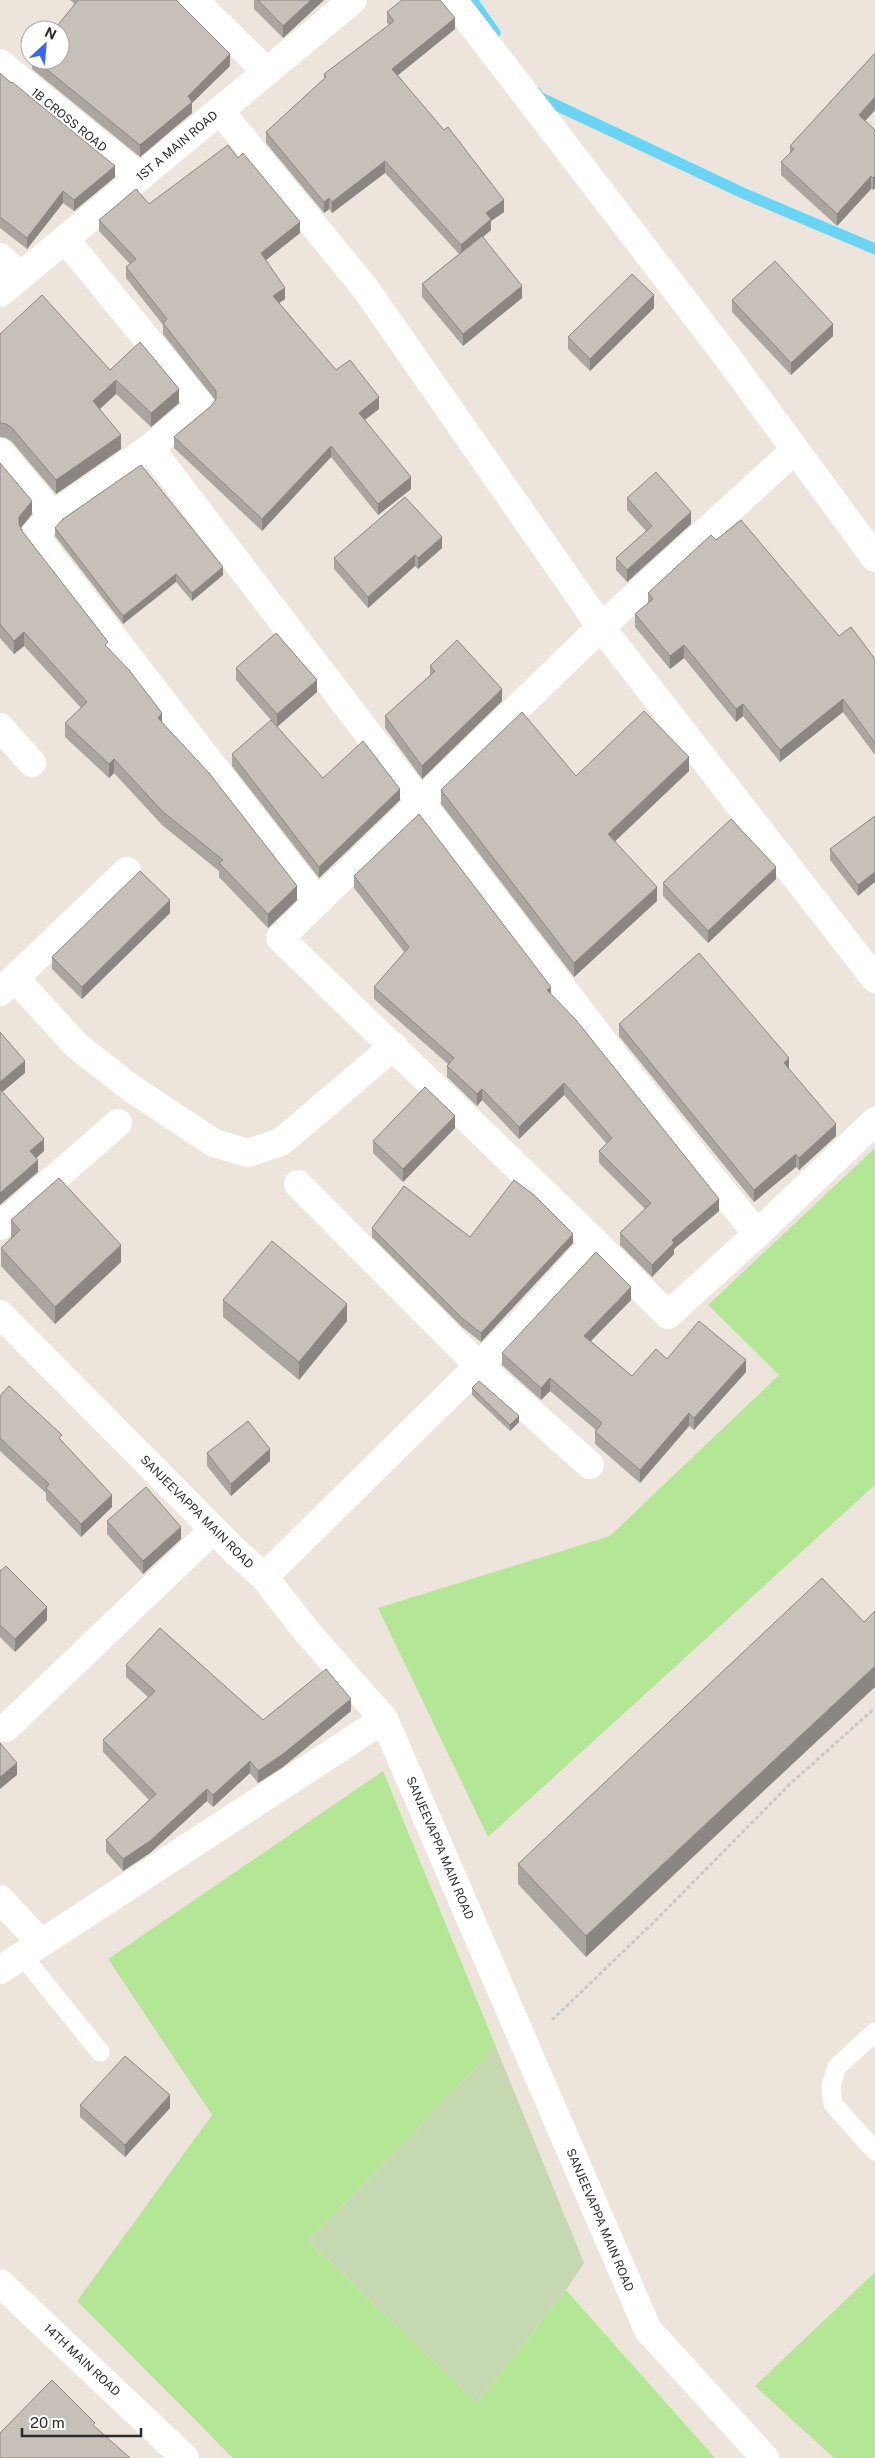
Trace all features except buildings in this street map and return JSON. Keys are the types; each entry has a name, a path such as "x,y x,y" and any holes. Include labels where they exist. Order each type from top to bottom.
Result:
{"street":[{"path":"194,0 267,72"},
{"name":"1ST A MAIN ROAD","path":"10,284 353,0"},
{"path":"453,0 722,350 875,558"},
{"name":"1B CROSS ROAD","path":"0,63 140,177"},
{"path":"220,111 365,288 601,627 875,979"},
{"path":"65,239 200,405 150,448 53,515 34,535 318,902"},
{"path":"0,257 10,284"},
{"path":"150,448 619,1062 757,1234"},
{"path":"795,450 601,627 280,938 394,1046 668,1315 757,1234 875,1121"},
{"path":"0,452 53,515"},
{"path":"0,727 32,763"},
{"path":"127,871 8,985 77,1046 131,1088 214,1143 248,1153 281,1142 394,1046"},
{"path":"0,1226 118,1123"},
{"path":"298,1184 478,1365 590,1465"},
{"path":"264,1577 519,1326 595,1242"},
{"name":"SANJEEVAPPA MAIN ROAD","path":"0,1314 213,1530 264,1577 308,1633 384,1719 648,2330 765,2458"},
{"path":"6,1728 213,1530"},
{"path":"0,1898 21,1956 384,1719"},
{"name":"14TH MAIN ROAD","path":"0,2284 185,2458"}],"lane":[{"path":"21,1956 100,2052"},
{"path":"875,2032 837,2067 831,2086 833,2104 875,2151"}],"path":[{"path":"525,2047 652,1924 784,1790 875,1708"}],"green space":[{"path":"875,1148 875,1485 488,1837 378,1608 610,1536 779,1375 708,1305"},
{"path":"383,1771 496,2047 308,2241 477,2403 566,2290 715,2458 233,2458 77,2301 212,2115 108,1959"},
{"path":"496,2047 584,2263 566,2290 477,2403 308,2241"},
{"path":"875,2272 875,2458 834,2458 755,2386"}],"waterway":[{"path":"472,0 495,33"},
{"path":"536,92 539,97 745,194 875,249"}]}
